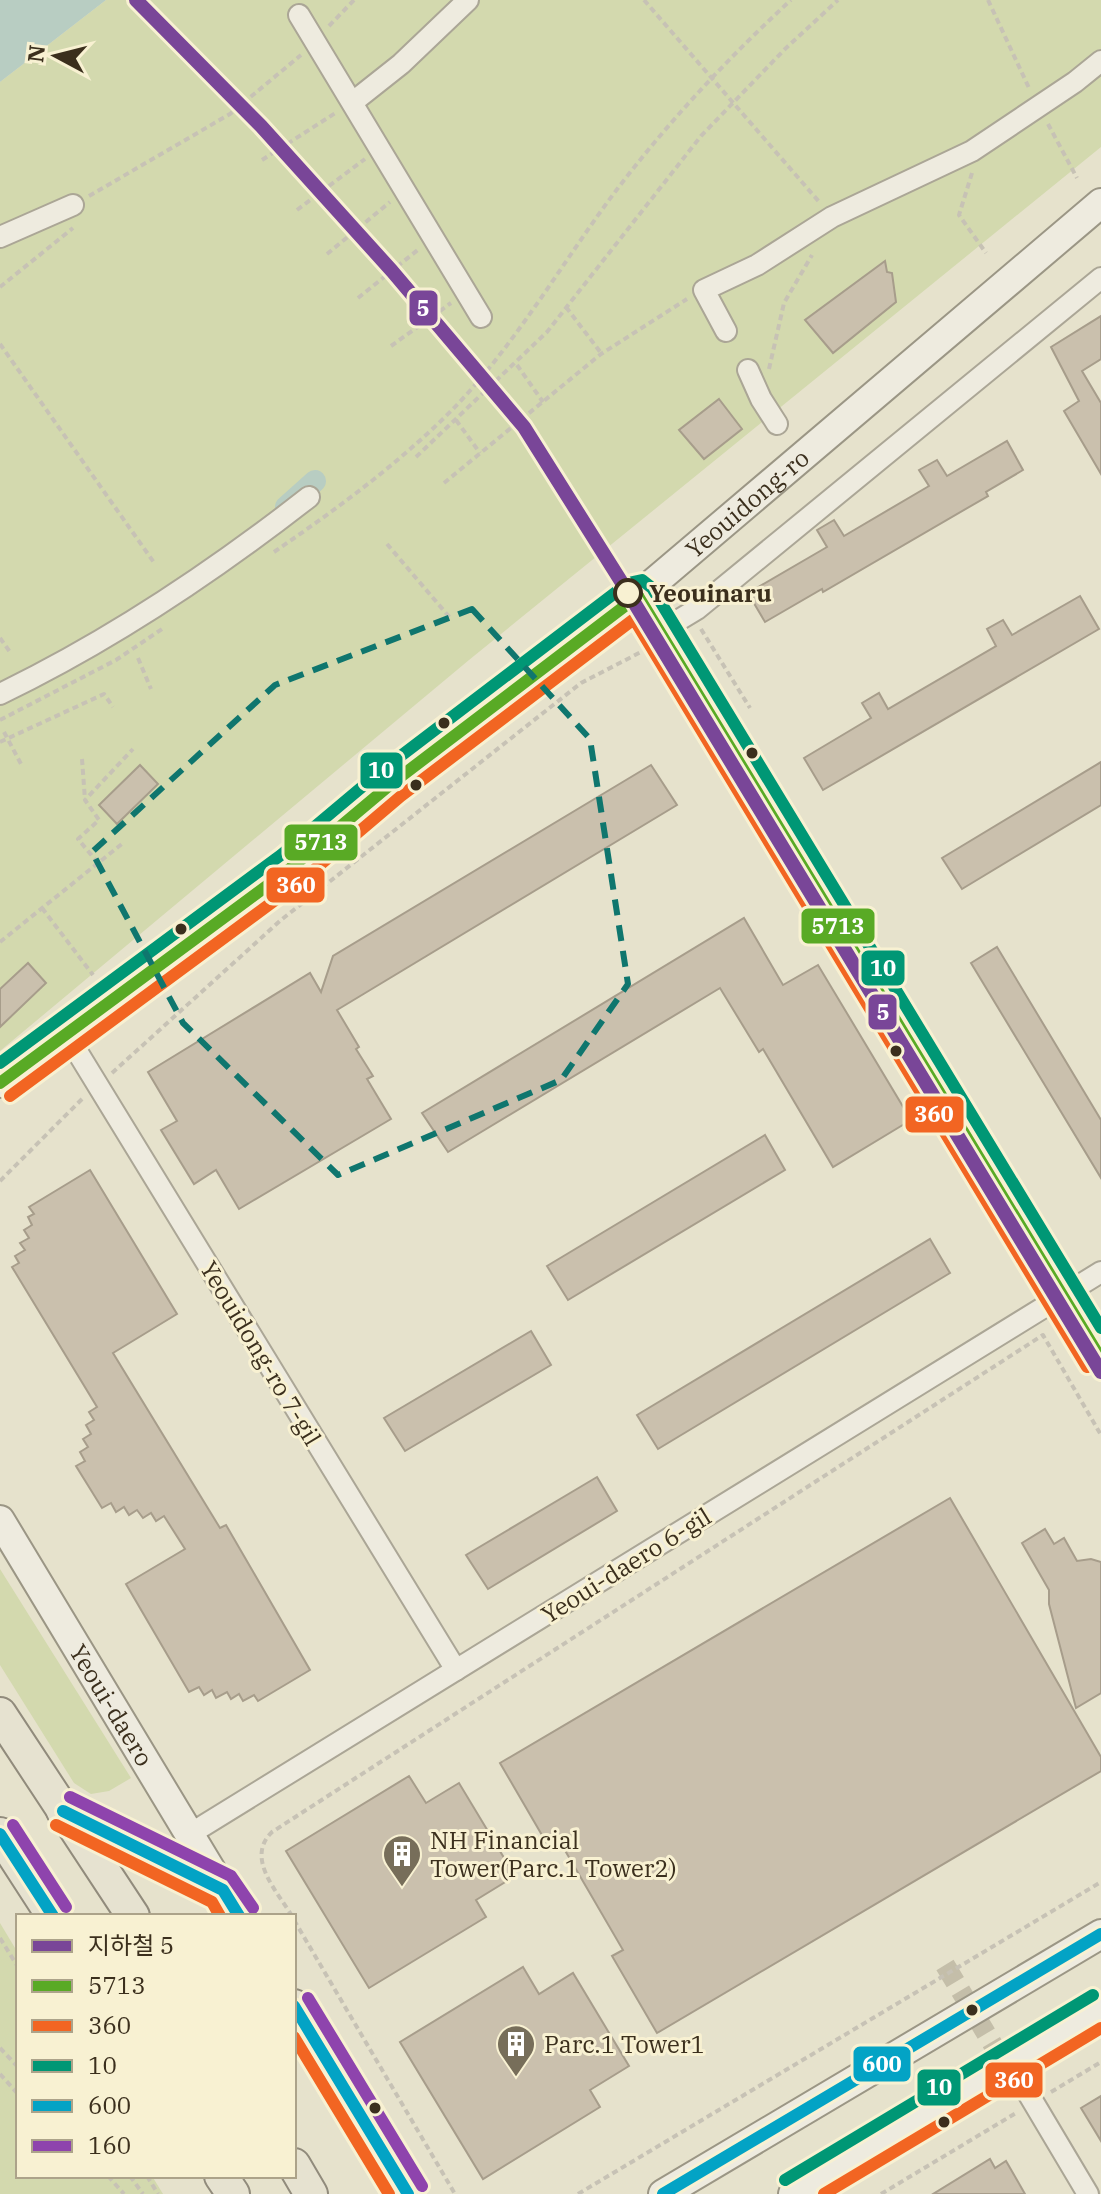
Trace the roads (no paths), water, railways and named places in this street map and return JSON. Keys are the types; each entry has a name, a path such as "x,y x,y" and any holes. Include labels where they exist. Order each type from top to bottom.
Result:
{"main road":[{"name":"Yeouidong-ro","path":"0,1083 291,868 391,784 638,596 1101,203"},
{"path":"638,596 650,642 1101,1359"},
{"name":"Yeoui-daero","path":"0,1520 231,1903"},
{"path":"0,1714 132,1914"},
{"name":"Yeoui-daero","path":"63,1811 231,1903"},
{"path":"0,1834 52,1914"},
{"path":"663,2194 1101,1934"},
{"path":"296,2009 408,2194"},
{"path":"793,2194 1101,2009"},
{"path":"296,2168 311,2194"}],"street":[{"path":"353,102 401,64 468,0"},
{"path":"299,15 481,317"},
{"path":"726,331 704,290 757,265 832,217 972,151 1101,61"},
{"path":"0,237 73,205"},
{"path":"650,642 703,604 1101,278"},
{"path":"748,370 777,424"},
{"path":"0,694 118,630 223,562 309,497"},
{"name":"Yeouidong-ro 7-gil","path":"67,1035 456,1670"},
{"name":"Yeoui-daero 6-gil","path":"190,1834 1101,1272"},
{"path":"1010,2063 1088,2194"}],"waterway":[{"path":"286,507 315,481"}],"tunnel":[{"path":"945,1965 1013,2078"}],"metro line":[{"name":"5","path":"136,0 261,126 392,271 524,427 629,594 1101,1372"}],"place":[{"name":"Yeouinaru","path":"628,593"},
{"name":"NH Financial Tower(Parc.1 Tower2)","path":"402,1888"},
{"name":"Parc.1 Tower1","path":"516,2078"}]}
